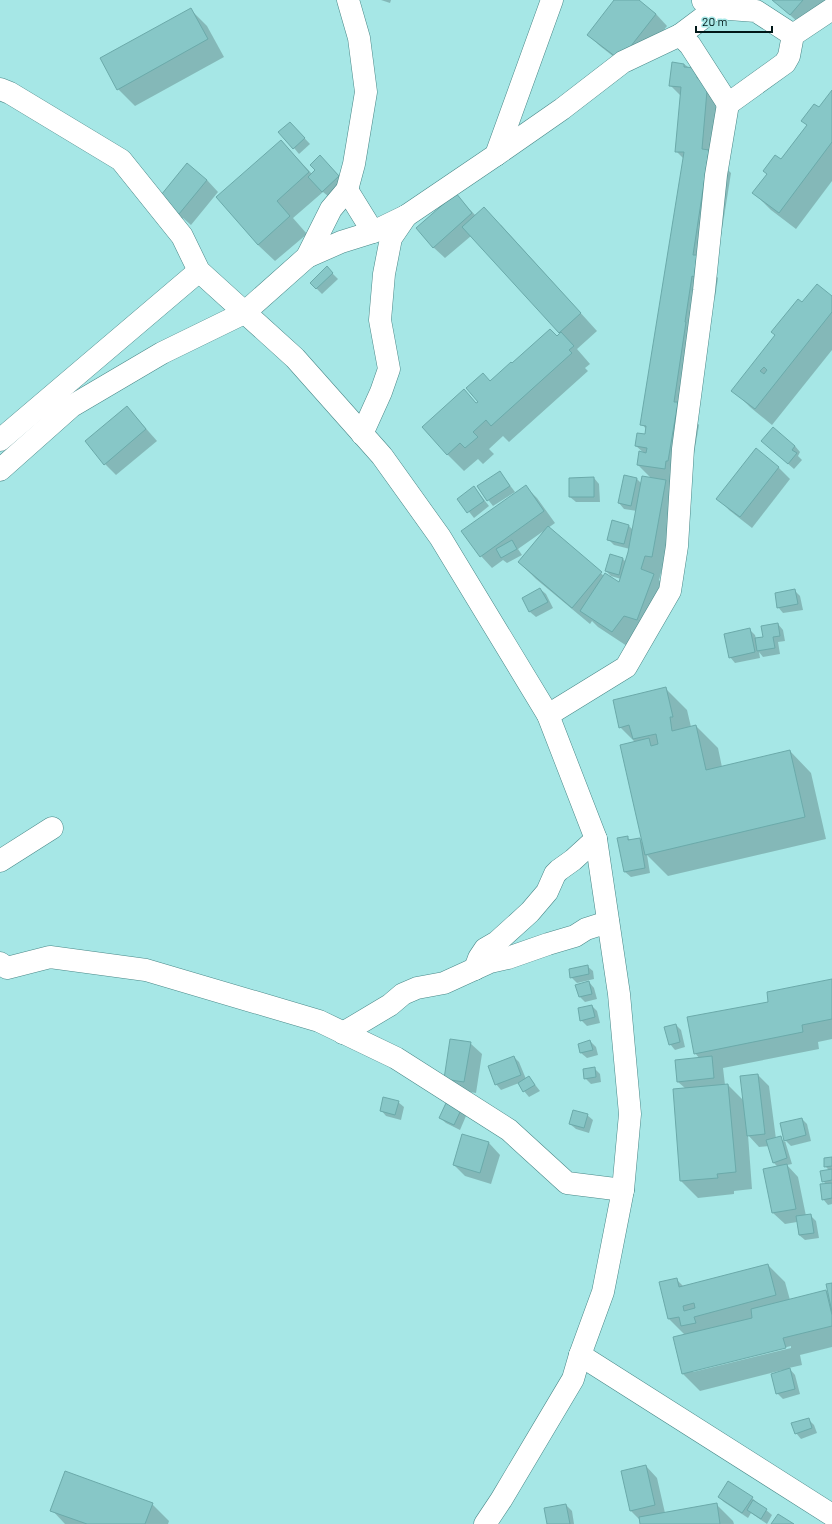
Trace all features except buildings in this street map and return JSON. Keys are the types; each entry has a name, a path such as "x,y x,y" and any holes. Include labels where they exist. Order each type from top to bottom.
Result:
{"street":[{"path":"307,257 332,209 347,190 354,164 366,92 359,38 348,0"},
{"path":"496,155 552,0"},
{"path":"0,470 72,406 162,353 244,313 307,257 341,242 373,232 406,216 562,109 624,62 680,35 709,4 756,11 793,35"},
{"path":"728,104 785,63 789,56 793,35 832,9"},
{"path":"548,715 626,667 670,591 677,546 683,449 704,291 716,175 728,104 690,45 680,35"},
{"path":"0,90 10,93 122,160 182,236 198,271 295,358 382,456 440,537 548,715 596,839 619,994 630,1114 623,1190 603,1292 580,1355 573,1379 501,1500 485,1524"},
{"path":"347,190 373,232"},
{"path":"362,434 381,392 389,369 380,320 384,274 391,238 406,216"},
{"path":"0,440 198,271"},
{"path":"0,861 52,828"},
{"path":"475,969 479,958 486,949 498,942 530,912 547,892 555,874 596,839"},
{"path":"343,1033 390,1005 403,994 424,986 444,983 490,962 508,958 575,936 586,929 608,922"},
{"path":"0,963 7,968 50,958 146,970 319,1021 396,1058 509,1130 567,1183 623,1190"},
{"path":"580,1355 832,1515"}]}
